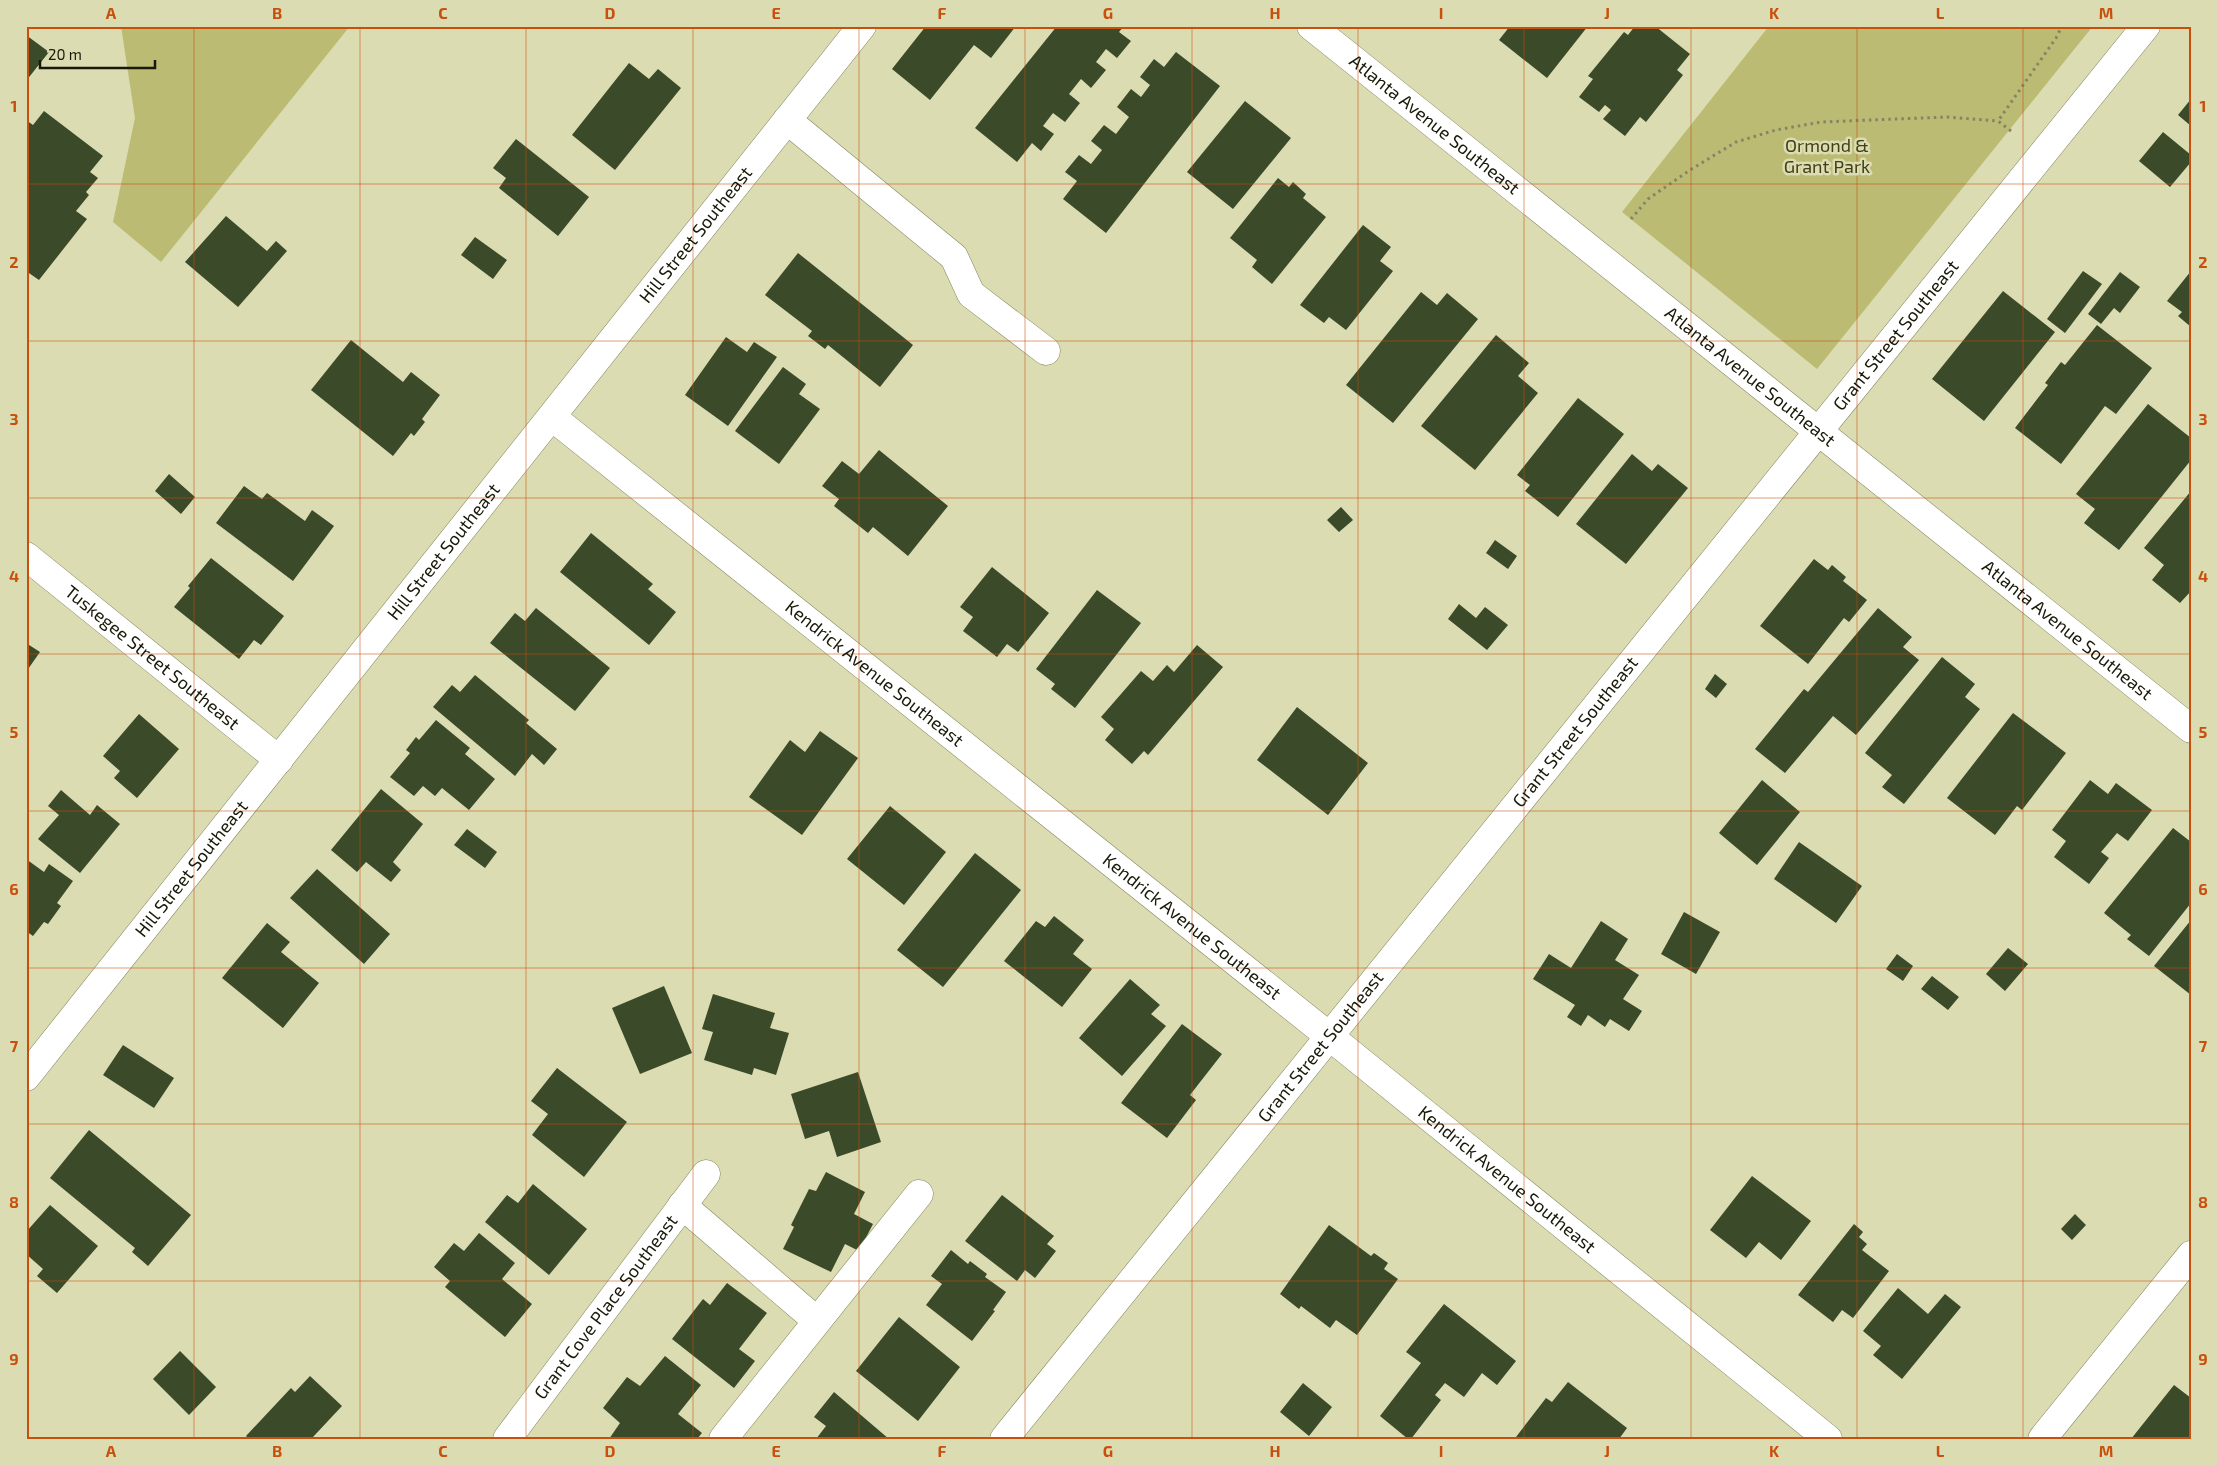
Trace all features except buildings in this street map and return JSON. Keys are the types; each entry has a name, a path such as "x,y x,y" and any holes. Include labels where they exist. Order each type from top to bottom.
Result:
{"street":[{"name":"Hill Street Southeast","path":"26,1077 862,26"},
{"name":"Atlanta Avenue Southeast","path":"1311,26 2191,729"},
{"name":"Grant Street Southeast","path":"1004,1439 2146,26"},
{"path":"787,120 954,257 971,294 1046,351"},
{"name":"Kendrick Avenue Southeast","path":"552,417 1328,1036 1828,1439"},
{"name":"Tuskegee Street Southeast","path":"26,556 279,760"},
{"name":"Grant Cove Place Southeast","path":"507,1439 706,1174"},
{"path":"723,1439 919,1194"},
{"path":"682,1205 817,1321"},
{"path":"2042,1439 2191,1255"}],"path":[{"path":"1998,121 2056,38 2062,26"},
{"path":"1631,219 1648,198 1690,170 1736,142 1776,130 1821,122 1938,117 1998,121 2011,131"}],"green space":[{"path":"121,26 350,26 161,262 113,222 135,118"},
{"name":"Ormond & Grant Park","path":"1769,26 2093,26 1817,369 1622,212"}]}
